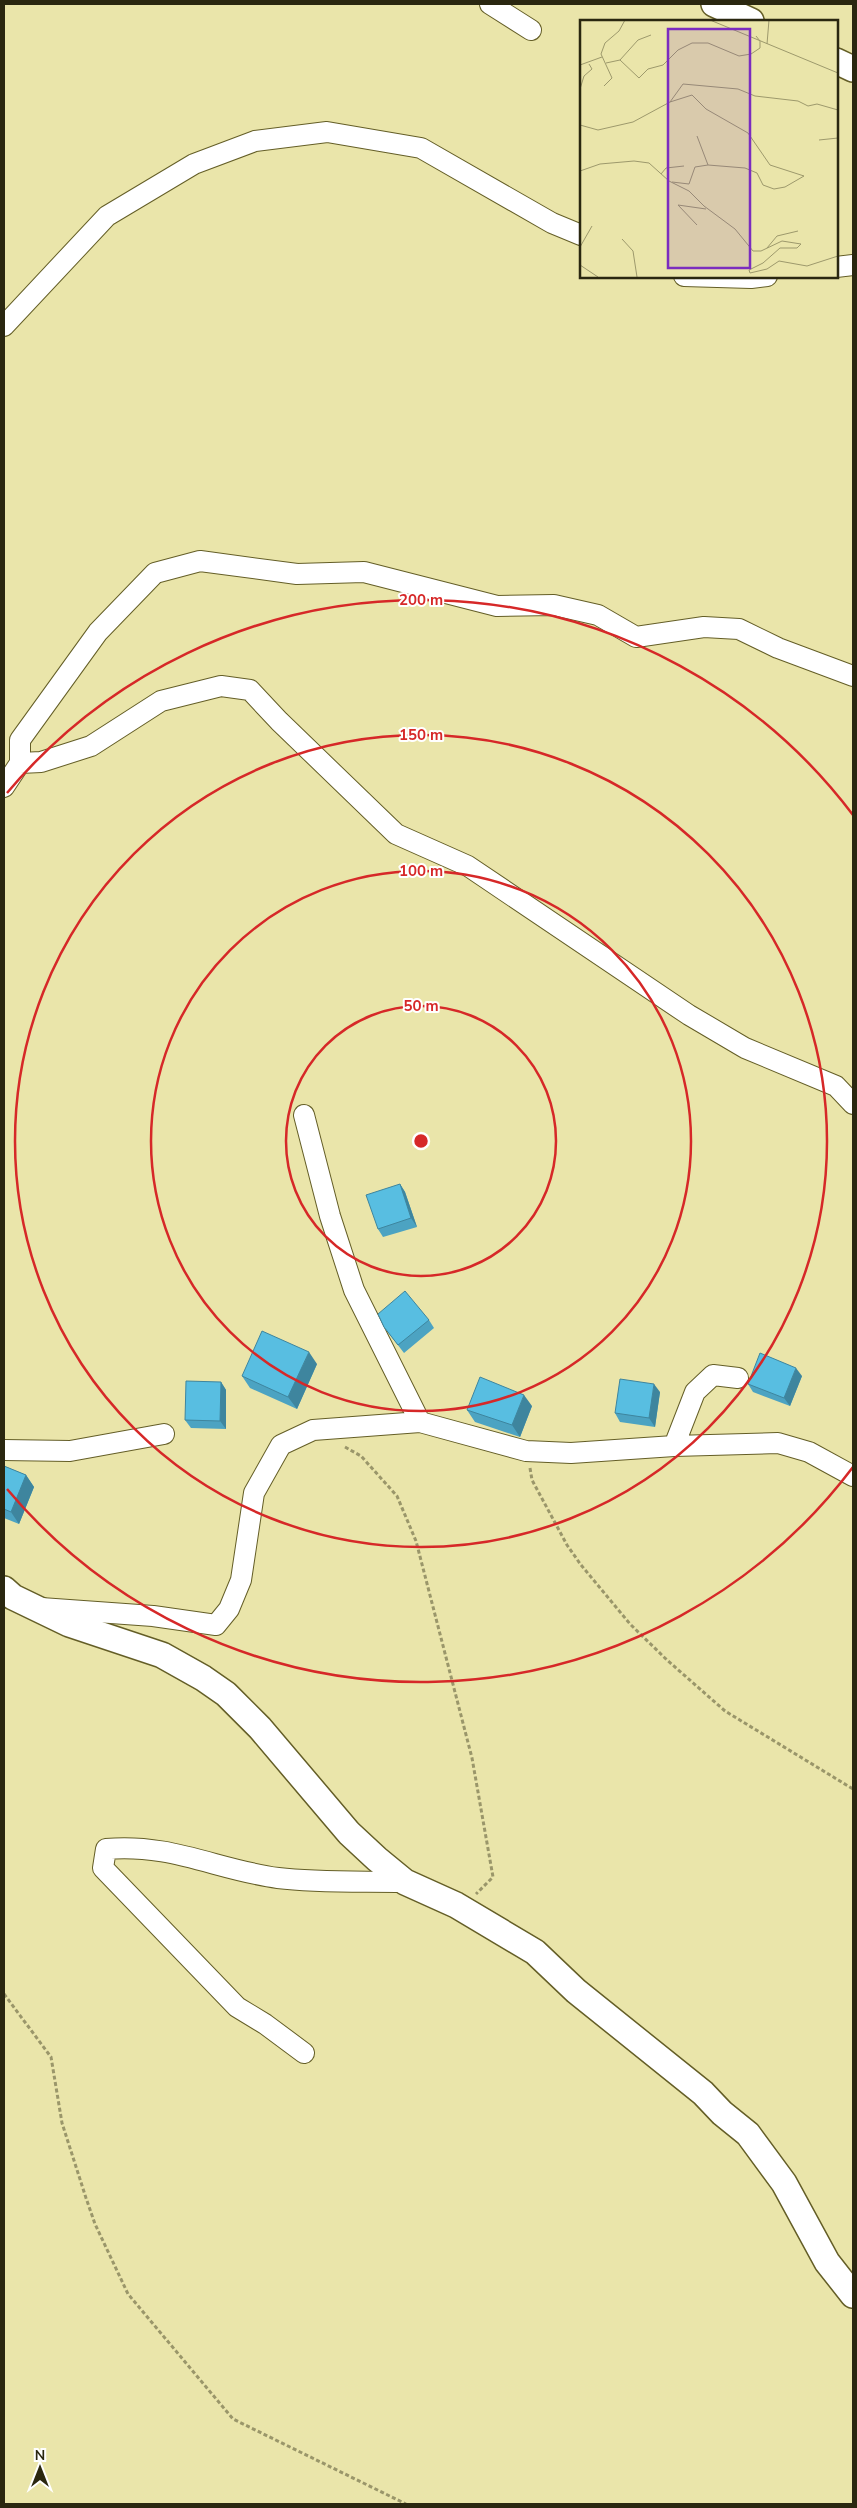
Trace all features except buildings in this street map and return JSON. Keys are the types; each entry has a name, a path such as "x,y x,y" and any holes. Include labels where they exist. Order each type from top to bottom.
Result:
{"street":[{"path":"490,4 530,30"},
{"path":"714,4 749,20"},
{"path":"837,61 853,69"},
{"path":"4,326 107,216 194,164 255,142 327,132 421,148 552,223 580,235"},
{"path":"837,267 853,265"},
{"path":"4,787 20,764 20,740 98,632 155,573 200,561 297,574 364,572 497,606 554,605 598,615 636,637 704,627 739,629 778,648 853,676"},
{"path":"20,764 41,762 91,746 161,701 221,686 250,690 279,721 396,834 468,866 689,1016 745,1048 836,1086 853,1104"},
{"path":"304,1115 330,1216 354,1290 420,1422"},
{"path":"674,1446 695,1392 713,1375 738,1378"},
{"path":"39,1608 153,1616 216,1625 229,1609 240,1580 254,1493 281,1445 313,1430 420,1422 526,1451 571,1453 674,1446 778,1443 809,1452 853,1476"},
{"path":"4,1450 70,1451 164,1434"},
{"path":"4,1589 13,1597 69,1624 162,1655 203,1678 226,1694 260,1728 349,1833 404,1882 456,1905 535,1952 576,1991 703,2093 722,2113 748,2134 784,2183 827,2262 853,2295"},
{"path":"304,2053 265,2024 237,2007 103,1868 106,1849 132,1846 157,1849 278,1878 404,1882"}],"path":[{"path":"313,1430 361,1456 381,1476 397,1496 416,1541 472,1758 493,1877 476,1894 456,1905"},
{"path":"526,1451 532,1480 566,1545 596,1585 630,1624 704,1695 726,1711 853,1789"},
{"path":"4,1994 51,2057 62,2123 83,2189 95,2224 128,2294 233,2419 406,2504"}]}
